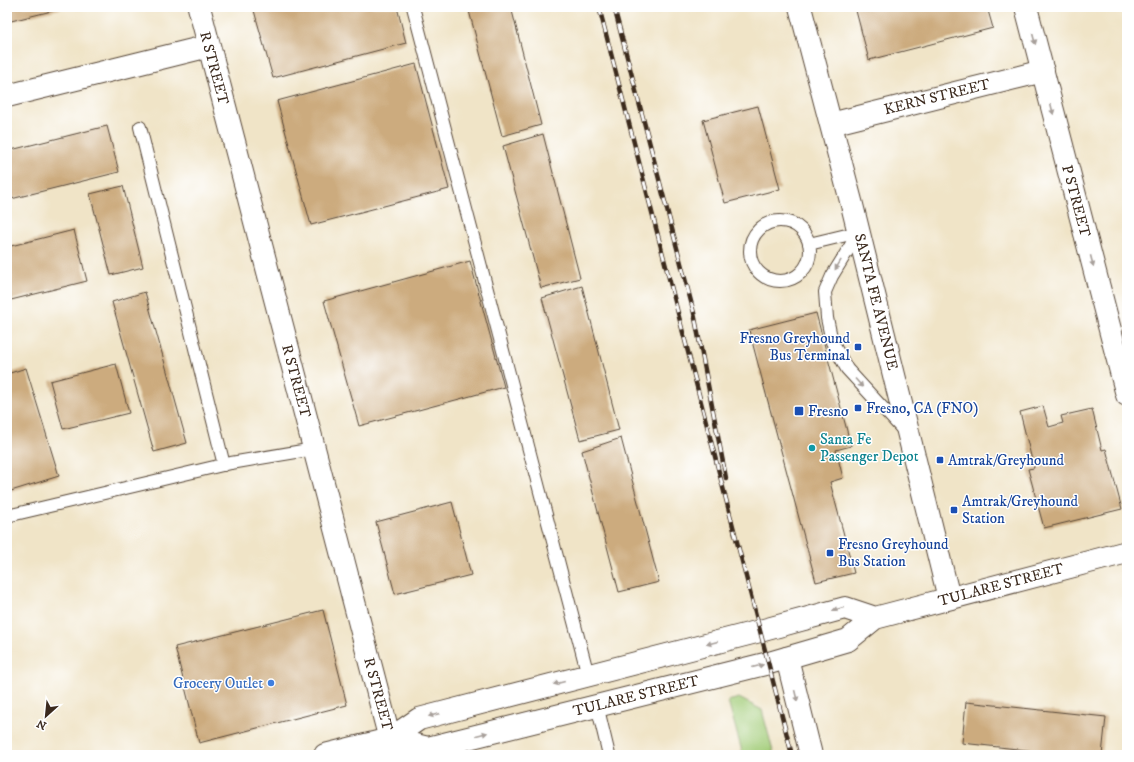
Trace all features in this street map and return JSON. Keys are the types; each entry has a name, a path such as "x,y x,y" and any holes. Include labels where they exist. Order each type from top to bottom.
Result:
{"street":[{"name":"R STREET","path":"199,7 392,747"},
{"name":"SANTA FE AVENUE","path":"800,7 832,124 949,598"},
{"name":"P STREET","path":"1026,7 1127,395"},
{"path":"7,96 209,46"},
{"name":"KERN STREET","path":"832,124 1043,71"},
{"name":"TULARE STREET","path":"325,755 392,747 428,748 787,658 848,640 875,618 1127,552"},
{"name":"TULARE STREET","path":"392,747 419,719 845,608 875,618"},
{"path":"787,658 811,755"}],"lane":[{"path":"413,7 588,675"},
{"path":"140,127 224,464"},
{"path":"776,221 786,222 795,226 802,232 808,244 810,250 804,269 797,276 788,280 778,281 769,279 760,274 750,257 752,238 758,230 766,224 776,221"},
{"path":"808,244 858,232"},
{"path":"858,232 832,276 825,292 827,318 832,342 847,369 909,436"},
{"path":"7,516 224,464 314,449"},
{"path":"597,706 609,755"}],"green space":[{"path":"739,698 762,710 774,755 743,755 728,701"}],"building":[{"path":"7,7 64,7 64,8 7,22"},
{"path":"253,7 397,7 406,43 273,78"},
{"path":"468,7 511,7 541,125 502,136"},
{"path":"855,7 987,7 993,28 869,60"},
{"path":"416,64 449,189 311,225 277,101"},
{"path":"758,106 780,189 725,203 703,120"},
{"path":"107,126 119,172 7,200 7,151"},
{"path":"543,134 580,278 541,288 503,146"},
{"path":"123,186 143,267 111,275 90,194"},
{"path":"74,230 87,281 7,301 7,247"},
{"path":"470,261 504,387 359,426 324,301"},
{"path":"582,286 619,430 580,440 542,298"},
{"path":"145,292 187,443 154,452 112,302"},
{"name":"Santa Fe Passenger Depot","path":"816,313 851,446 836,450 843,478 830,482 854,573 816,582 749,330"},
{"path":"116,364 129,413 63,429 50,381"},
{"path":"26,368 59,476 11,491 7,480 7,374"},
{"path":"1043,406 1049,427 1063,423 1061,416 1092,409 1102,450 1106,449 1122,509 1044,528 1028,469 1034,468 1020,412"},
{"path":"621,438 659,582 619,592 582,451"},
{"path":"452,502 471,575 395,594 376,522"},
{"path":"323,610 347,705 199,743 175,647"},
{"path":"966,702 1106,717 1102,755 1072,755 962,743"}],"railway":[{"path":"599,7 792,755"},
{"path":"614,7 694,313 726,478"}],"place":[{"name":"Fresno Greyhound Bus Terminal","path":"858,347"},
{"name":"Fresno, CA (FNO)","path":"858,408"},
{"name":"Fresno","path":"799,411"},
{"name":"Santa Fe Passenger Depot","path":"812,448"},
{"name":"Amtrak/Greyhound","path":"940,460"},
{"name":"Amtrak/Greyhound Station","path":"954,510"},
{"name":"Fresno Greyhound Bus Station","path":"830,553"},
{"name":"Grocery Outlet","path":"271,683"}]}
